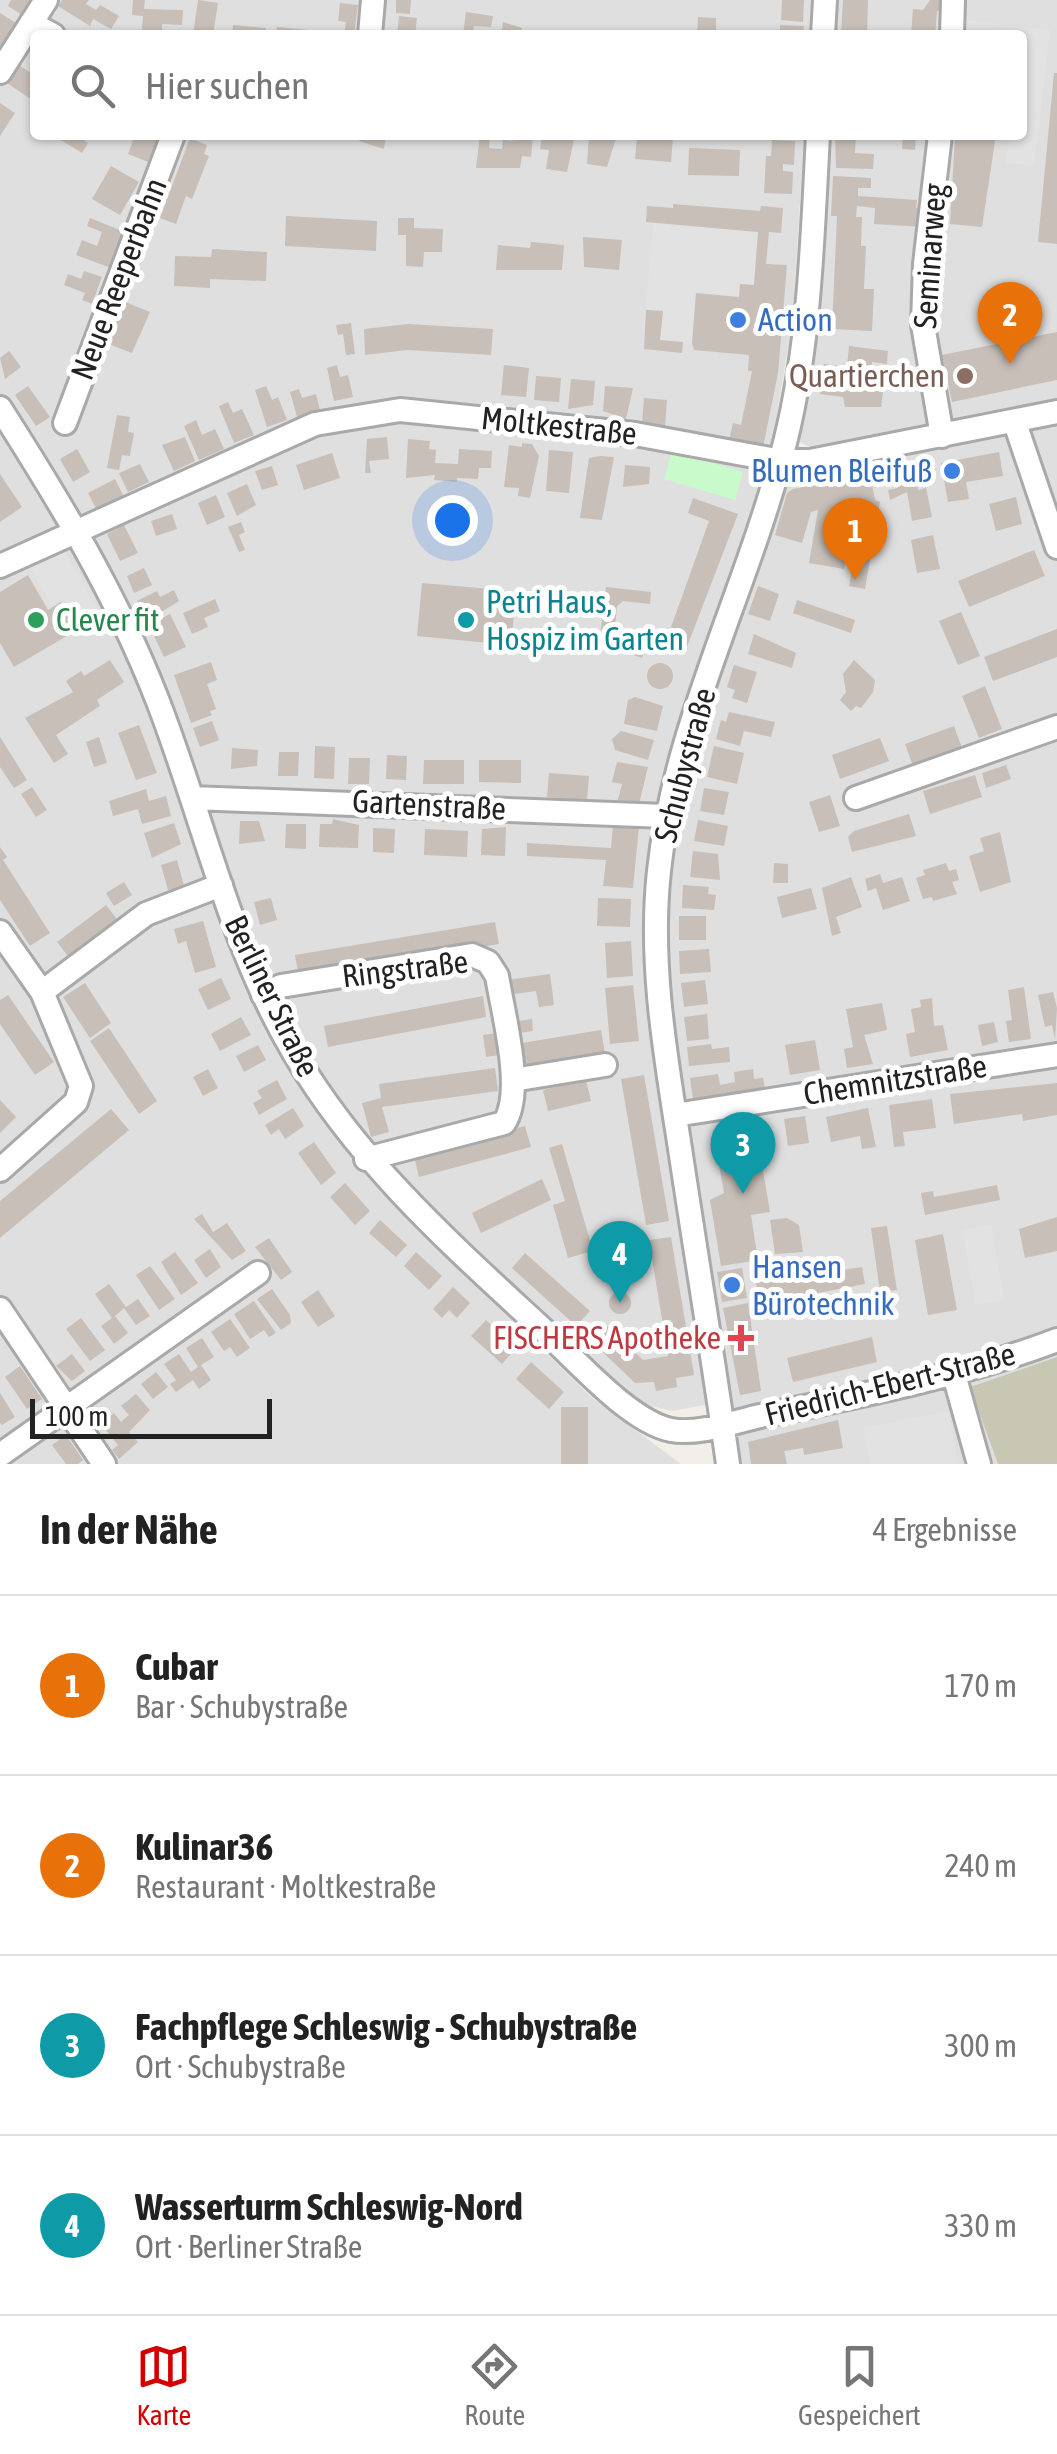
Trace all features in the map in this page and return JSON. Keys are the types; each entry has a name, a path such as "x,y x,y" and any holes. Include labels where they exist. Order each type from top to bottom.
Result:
{"street":[{"path":"0,72 46,0"},
{"path":"370,30 373,0"},
{"path":"823,30 824,0"},
{"path":"952,30 953,0"},
{"path":"31,23 44,30"},
{"name":"Neue Reeperbahn","path":"65,423 171,140"},
{"name":"Schubystraße","path":"728,1464 674,1115 657,955 658,875 666,816 780,461 804,342 818,140"},
{"name":"Seminarweg","path":"939,140 924,264 923,325 942,436"},
{"name":"Berliner Straße","path":"0,408 79,532 156,698 263,995 292,1051 366,1159 468,1260 614,1395 652,1424 681,1431 722,1424"},
{"name":"Moltkestraße","path":"0,566 316,424 367,412 400,410 635,434 780,461 810,462 1015,424 1057,412"},
{"path":"1015,424 1057,547"},
{"path":"856,798 1057,726"},
{"name":"Gartenstraße","path":"192,798 666,816"},
{"path":"42,992 146,914 221,885"},
{"path":"0,932 42,992 81,1086 76,1102 0,1170"},
{"name":"Ringstraße","path":"263,995 281,986 472,955 488,962 497,976 513,1080 512,1111 504,1123 366,1159"},
{"name":"Chemnitzstraße","path":"674,1115 1057,1055"},
{"path":"513,1080 605,1065"},
{"path":"0,1455 258,1274"},
{"path":"0,1308 104,1464"},
{"name":"Friedrich-Ebert-Straße","path":"722,1424 953,1371 1057,1340"},
{"path":"953,1371 979,1464"}],"shaded area":[{"path":"0,0 812,0 810,30 30,30 30,140 804,140 793,317 771,451 668,768 647,866 645,979 710,1404 672,1411 639,1403 439,1225 345,1121 290,1028 252,949 209,817 0,398"},
{"path":"835,0 1057,0 1057,402 815,449 799,442 822,252 828,140 1027,140 1027,30 833,30"},
{"path":"965,20 1050,30 1034,166 1006,163 1008,140 1027,140 1027,30 964,30"},
{"path":"653,223 758,232 754,285 739,297 696,293 692,343 660,340 662,311 646,310"},
{"path":"1057,419 1057,1464 737,1464 667,1029 662,949 676,809 783,471"},
{"path":"0,428 41,485 108,607 156,720 254,1000 322,1117 372,1182 590,1396 681,1464 0,1464"},
{"path":"63,548 98,612 78,623 64,599 51,605 30,566"},
{"path":"991,1225 1004,1300 976,1305 962,1230"},
{"path":"1057,1357 1057,1464 998,1464 970,1387"},
{"path":"948,1411 958,1464 870,1464 863,1428"}],"green space":[{"path":"672,451 743,472 735,500 664,479"}],"building":[{"path":"11,0 34,0 24,16 8,6"},
{"path":"62,0 89,0 86,4 96,10 100,5 119,16 111,29 93,19 90,26 58,6"},
{"path":"133,0 145,0 144,9 183,10 182,25 162,24 162,30 142,30 143,16 132,15"},
{"path":"198,0 218,3 214,30 194,30"},
{"path":"396,0 411,0 410,14 396,13"},
{"path":"782,0 804,0 803,22 781,20"},
{"path":"843,0 868,0 867,30 841,30"},
{"path":"930,0 943,0 942,11 937,11 935,30 911,30 913,9 923,10"},
{"path":"340,3 358,5 355,30 345,30 346,22 338,21"},
{"path":"466,12 493,16 491,27 464,30"},
{"path":"0,13 16,23 0,50"},
{"path":"399,16 417,18 416,30 398,30"},
{"path":"698,17 716,18 716,30 697,30"},
{"path":"503,22 522,28 522,30 502,30"},
{"path":"233,25 266,28 266,30 232,30"},
{"path":"780,25 804,26 804,30 780,30"},
{"path":"16,63 30,73 30,99 4,81"},
{"path":"1057,73 1057,244 1038,242"},
{"path":"0,103 15,113 0,136"},
{"path":"61,140 84,140 88,143 82,153"},
{"path":"133,140 157,140 148,162 128,154"},
{"path":"189,140 207,145 204,154 209,156 192,199 186,196 176,224 160,218"},
{"path":"359,140 385,140 384,149"},
{"path":"479,140 490,140 489,148 502,149 503,140 533,140 531,157 522,156 520,168 476,168"},
{"path":"541,140 574,140 567,172 546,169 549,150 540,149"},
{"path":"589,140 615,140 607,167 587,164"},
{"path":"637,140 673,140 671,162 635,159"},
{"path":"772,140 795,141 794,165 783,164 783,171 793,172 792,194 764,193 766,156 771,156"},
{"path":"835,140 856,140 855,153 874,154 873,169 836,168"},
{"path":"903,140 916,140 915,150 902,149"},
{"path":"955,140 995,140 982,227 950,224"},
{"path":"689,148 740,150 739,176 688,175"},
{"path":"111,166 139,182 120,215 92,199"},
{"path":"833,176 871,178 871,188 858,188 858,196 917,200 916,208 926,209 925,227 874,224 875,208 857,206 856,217 862,217 861,246 866,246 864,289 874,289 872,331 832,329 837,216 831,216"},
{"path":"673,204 760,211 761,206 783,208 781,233 769,232 766,264 787,265 778,373 762,452 728,445 733,423 741,425 752,371 748,371 749,355 694,350 692,343 696,293 739,297 740,284 754,285 758,232 646,222 647,206 673,208"},
{"path":"286,216 377,221 376,251 285,246"},
{"path":"90,218 125,232 111,268 76,255 82,240 97,246 102,232 87,226"},
{"path":"398,218 414,218 414,228 443,229 442,252 424,252 423,267 406,266 406,235 398,235"},
{"path":"583,237 622,240 619,270 584,267"},
{"path":"531,242 564,245 562,270 496,270 498,245 530,248"},
{"path":"212,249 267,252 266,281 210,279 210,288 174,286 175,256 211,257"},
{"path":"84,271 102,277 92,304 82,300 85,293 64,285 68,274 81,279"},
{"path":"123,301 150,312 132,353 106,343"},
{"path":"646,310 663,311 660,340 683,342 682,353 644,349"},
{"path":"351,323 355,354 346,355 343,334 338,335 336,325"},
{"path":"408,324 493,329 491,355 407,350 365,355 364,329"},
{"path":"1057,332 1057,380 952,402 942,355"},
{"path":"849,346 888,351 887,364 872,362 870,382 884,384 881,407 845,407 843,397 820,394 824,364 847,367"},
{"path":"9,351 21,367 5,379 0,358"},
{"path":"337,365 340,377 348,375 353,397 334,401 327,368"},
{"path":"504,365 529,368 526,397 501,395"},
{"path":"536,376 561,378 559,402 534,400"},
{"path":"571,379 595,381 593,405 568,409"},
{"path":"28,386 50,417 36,426 15,395"},
{"path":"266,386 272,400 278,397 287,420 267,427 255,390"},
{"path":"605,386 633,388 626,419 603,411"},
{"path":"299,389 302,398 316,394 320,410 297,417 290,392"},
{"path":"644,398 667,400 665,426 642,424"},
{"path":"228,402 233,413 242,409 254,435 234,443 219,406"},
{"path":"117,415 130,417 128,432 134,433 130,456 122,455 119,470 107,468"},
{"path":"196,420 202,435 215,429 224,449 199,460 184,426"},
{"path":"185,437 195,461 174,471 162,445"},
{"path":"387,437 389,459 369,461 371,473 365,473 367,439"},
{"path":"408,439 430,441 429,449 436,450 435,463 458,464 459,449 492,451 491,468 479,468 478,479 457,478 457,482 434,480 435,475 406,478"},
{"path":"522,443 532,444 539,456 530,498 518,496 519,488 504,487 509,445 522,447"},
{"path":"77,449 90,472 73,482 60,459"},
{"path":"549,450 573,452 569,493 546,491"},
{"path":"999,452 1003,476 966,482 969,499 948,502 941,463"},
{"path":"332,453 340,478 304,490 296,465"},
{"path":"614,457 602,520 580,518 589,458"},
{"path":"140,464 149,482 128,492 119,473"},
{"path":"625,465 650,467 649,484 623,487"},
{"path":"272,466 278,485 262,490 255,471"},
{"path":"914,466 918,490 926,488 932,517 912,521 907,492 890,500 888,490 898,488 898,469"},
{"path":"0,474 22,507 0,522"},
{"path":"870,474 875,500 880,502 865,589 849,586 854,559 846,557 844,569 809,563 818,510 811,512 802,543 775,535 787,493 793,489"},
{"path":"115,479 125,499 98,512 88,493"},
{"path":"247,484 256,505 237,516 227,493"},
{"path":"216,495 225,517 207,525 198,503"},
{"path":"1016,497 1022,524 996,531 989,504"},
{"path":"693,498 738,514 685,652 665,644 709,521 688,513"},
{"path":"172,514 177,529 156,536 151,521"},
{"path":"241,522 245,532 239,535 245,550 239,552 228,527"},
{"path":"124,525 138,553 120,561 107,534"},
{"path":"933,535 940,569 917,573 911,540"},
{"path":"1034,550 1045,576 969,607 958,581"},
{"path":"144,568 152,585 134,593 127,576"},
{"name":"Clever fit","path":"28,575 48,610 61,602 77,630 14,667 0,643 0,592"},
{"name":"Petri Haus, Hospiz im Garten","path":"422,583 490,589 489,601 515,603 511,645 417,636"},
{"path":"758,586 779,594 770,621 748,614"},
{"path":"606,587 651,592 650,604 623,601 617,606 614,638 600,637"},
{"path":"174,590 179,601 147,621 137,601 157,591 160,597"},
{"path":"215,599 220,611 204,618 208,627 192,634 183,613"},
{"path":"797,600 855,620 851,633 793,613"},
{"path":"961,612 980,656 958,665 939,621"},
{"path":"170,614 186,647 164,657 149,625"},
{"path":"1057,629 1057,657 993,681 984,657"},
{"path":"754,634 796,653 792,668 748,654"},
{"path":"631,643 645,648 642,658 628,653"},
{"path":"110,660 124,682 97,700 100,706 56,735 68,754 54,763 25,718 73,692 66,681 81,671 84,676"},
{"path":"854,660 875,680 873,692 861,708 856,706 851,711 840,700 846,692 843,674"},
{"path":"211,662 217,680 207,684 216,709 210,711 212,715 191,723 174,675"},
{"path":"660,663 669,667 673,676 669,685 660,689 651,685 647,676 651,667"},
{"path":"734,665 757,672 747,703 732,698 735,690 727,687"},
{"path":"985,686 1002,729 979,738 962,696"},
{"path":"635,697 663,706 657,731 624,724 628,700"},
{"path":"729,712 775,722 771,737 744,731 740,746 716,739 721,720 726,722"},
{"path":"212,721 219,740 200,747 193,728"},
{"path":"139,725 157,773 136,780 118,733"},
{"path":"954,726 962,748 913,766 905,744"},
{"path":"621,731 654,740 648,760 615,750 612,739"},
{"path":"0,737 27,780 14,788 0,767"},
{"path":"99,737 107,763 94,767 86,742"},
{"path":"880,738 889,761 840,779 832,755"},
{"path":"315,746 335,747 334,779 314,778"},
{"path":"714,746 744,753 737,784 707,777"},
{"path":"232,748 258,750 257,766 231,769"},
{"path":"279,752 299,752 298,776 278,776"},
{"path":"387,755 407,756 406,780 386,779"},
{"path":"349,758 370,758 369,784 348,784"},
{"path":"424,760 464,760 464,784 423,784"},
{"path":"479,760 521,760 521,783 479,782"},
{"path":"617,762 648,767 639,804 617,803 622,784 612,782"},
{"path":"1006,765 1011,779 986,788 982,773"},
{"path":"549,773 589,776 587,800 547,797"},
{"path":"975,775 982,797 930,814 923,791"},
{"path":"32,787 47,810 36,817 21,794"},
{"path":"704,788 729,792 724,815 700,811"},
{"path":"146,789 149,801 166,796 171,816 142,824 138,809 113,816 109,801"},
{"path":"830,795 840,826 819,832 809,802"},
{"path":"909,814 916,836 852,852 848,837 854,831"},
{"path":"333,819 359,825 358,848 319,847 320,824 332,824"},
{"path":"698,820 728,826 724,846 694,841"},
{"path":"240,821 259,821 265,841 239,844"},
{"path":"174,823 181,844 152,858 144,833"},
{"path":"286,824 306,824 306,849 285,848"},
{"path":"613,825 639,827 633,888 603,886 606,860 527,856 527,843 611,848"},
{"path":"506,827 505,856 481,855 482,829"},
{"path":"373,828 395,829 394,853 373,852"},
{"path":"425,829 468,831 467,857 424,855"},
{"path":"1000,832 1011,882 980,892 969,856 984,851 980,838"},
{"path":"0,847 7,857 3,860 50,933 30,946 0,900"},
{"path":"693,851 718,854 720,880 690,877"},
{"path":"177,860 184,886 168,890 161,865"},
{"path":"774,863 788,864 788,883 773,883"},
{"path":"946,863 949,871 956,869 959,880 952,882 957,894 933,901 932,897 923,899 916,878 925,875 923,870"},
{"path":"880,874 883,883 902,877 910,901 883,910 876,888 868,891 865,879"},
{"path":"851,877 862,907 836,917 841,933 832,936 822,888"},
{"path":"124,882 132,895 114,906 106,893"},
{"path":"683,885 709,887 708,894 716,895 714,910 682,908"},
{"path":"811,888 817,909 782,918 777,897"},
{"path":"271,898 277,920 260,925 254,902"},
{"path":"598,898 631,899 630,927 597,926"},
{"path":"106,905 120,923 71,960 57,942"},
{"path":"679,916 706,916 706,940 679,940"},
{"path":"203,921 216,967 195,973 186,941 178,944 174,929"},
{"path":"495,922 499,944 299,977 295,955"},
{"path":"631,941 633,976 607,978 605,943"},
{"path":"709,949 711,972 680,974 679,951"},
{"path":"550,974 554,1005 539,1007 536,991 508,995 506,980"},
{"path":"221,978 231,999 208,1010 198,989"},
{"path":"705,980 708,1004 684,1007 681,983"},
{"path":"85,983 111,1023 90,1038 63,997"},
{"path":"633,985 639,1041 610,1044 605,988"},
{"path":"1024,987 1031,1039 1009,1042 1006,1021 1012,1020 1008,990"},
{"path":"1053,992 1057,1008 1055,1040 1052,1025 1045,1027 1038,995"},
{"path":"8,995 54,1062 35,1075 0,1024 0,1000"},
{"path":"483,996 486,1017 328,1047 324,1026"},
{"path":"932,998 934,1026 943,1025 948,1050 910,1057 906,1034 915,1032 911,1009 921,1007 920,1000"},
{"path":"882,1003 887,1030 864,1035 873,1064 847,1068 844,1049 853,1047 846,1009"},
{"path":"707,1014 709,1039 687,1041 684,1017"},
{"path":"241,1017 251,1035 220,1051 211,1034"},
{"path":"532,1019 533,1031 513,1034 511,1022"},
{"path":"994,1022 998,1042 982,1046 978,1025"},
{"path":"109,1028 157,1101 139,1114 90,1041"},
{"path":"601,1030 605,1054 525,1066 522,1043"},
{"path":"497,1033 500,1055 486,1057 483,1035"},
{"path":"815,1040 820,1070 790,1075 785,1045"},
{"path":"711,1044 712,1049 729,1047 730,1062 689,1066 687,1047"},
{"path":"258,1045 266,1060 244,1072 236,1056"},
{"path":"495,1068 498,1091 382,1107 389,1132 371,1137 362,1103 381,1098 379,1084"},
{"path":"208,1069 218,1088 203,1096 193,1077"},
{"path":"753,1069 754,1079 763,1078 765,1088 693,1099 690,1078 718,1074 720,1085 735,1082 734,1072"},
{"path":"644,1075 669,1221 646,1225 621,1079"},
{"path":"277,1080 287,1099 259,1115 253,1103 262,1098 257,1091"},
{"path":"586,1080 591,1101 548,1111 543,1090"},
{"path":"1057,1083 1057,1115 1023,1121 1022,1114 954,1124 950,1094"},
{"path":"932,1099 936,1128 903,1132 905,1146 894,1147 889,1105"},
{"path":"0,1100 16,1117 0,1133"},
{"path":"293,1108 304,1126 285,1139 279,1129 271,1135 265,1125"},
{"path":"868,1108 876,1147 862,1149 860,1136 831,1142 826,1117"},
{"path":"111,1109 129,1130 0,1238 0,1201"},
{"path":"805,1116 809,1143 788,1146 784,1119"},
{"path":"755,1123 770,1212 751,1215 758,1260 721,1266 710,1200 724,1193 713,1130"},
{"path":"525,1126 531,1147 419,1177 414,1156"},
{"path":"314,1142 336,1173 321,1185 298,1153"},
{"path":"562,1144 593,1251 568,1258 553,1205 565,1201 549,1148"},
{"path":"542,1179 551,1200 481,1233 472,1213"},
{"path":"345,1183 370,1211 355,1225 330,1197"},
{"path":"997,1185 1000,1200 925,1215 921,1193 933,1191 934,1197"},
{"path":"202,1214 213,1232 227,1223 246,1251 232,1260 194,1219"},
{"path":"1057,1217 1057,1251 1025,1258 1019,1229"},
{"path":"787,1218 799,1225 803,1252 775,1254 770,1220"},
{"path":"380,1220 407,1245 396,1257 369,1233"},
{"path":"887,1226 897,1290 880,1292 871,1228"},
{"path":"943,1234 957,1310 928,1315 915,1240"},
{"path":"671,1237 694,1375 676,1378 677,1387 656,1391 654,1382 635,1383 590,1340 605,1324 643,1360 668,1356 649,1240"},
{"path":"269,1238 292,1272 281,1280 255,1247"},
{"path":"210,1249 221,1267 206,1278 194,1260"},
{"path":"175,1252 198,1283 181,1295 161,1262"},
{"path":"416,1252 442,1276 429,1290 404,1266"},
{"path":"525,1253 590,1311 576,1326 512,1268"},
{"path":"150,1266 175,1299 159,1310 136,1275"},
{"path":"862,1267 865,1284 759,1304 756,1283"},
{"path":"742,1268 747,1298 722,1302 717,1272"},
{"path":"109,1284 126,1307 138,1299 150,1316 136,1325 124,1308 115,1316 128,1333 114,1344 101,1326 112,1318 95,1294"},
{"path":"453,1287 470,1303 457,1318 449,1310 442,1318 433,1309"},
{"path":"272,1289 290,1315 291,1323 281,1330 257,1299"},
{"path":"318,1290 335,1316 318,1327 301,1302"},
{"path":"620,1292 628,1295 628,1311 620,1314 612,1311 609,1303 612,1295"},
{"path":"254,1301 276,1333 269,1337 264,1330 250,1339 234,1314"},
{"path":"748,1303 761,1391 740,1395 723,1308"},
{"path":"81,1318 105,1350 90,1361 66,1329"},
{"path":"230,1319 250,1348 237,1357 230,1347 224,1351 211,1332"},
{"path":"486,1320 516,1348 502,1364 471,1336"},
{"path":"872,1337 877,1362 793,1382 787,1358"},
{"path":"202,1338 214,1357 201,1365 211,1380 199,1389 193,1380 176,1392 170,1384 176,1380 164,1364 179,1354 191,1372 198,1367 186,1348"},
{"path":"72,1354 85,1371 72,1381 56,1366"},
{"path":"531,1362 564,1392 549,1409 516,1379"},
{"path":"20,1366 42,1399 27,1409 5,1377"},
{"path":"156,1372 168,1387 153,1399 141,1384"},
{"path":"0,1393 15,1417 2,1425 0,1423"},
{"path":"136,1394 150,1410 129,1432 138,1442 119,1459 112,1450 118,1445 101,1424 114,1413 121,1422 129,1415 121,1406"},
{"path":"561,1407 588,1407 588,1464 561,1464"},
{"path":"838,1420 843,1448 804,1455 803,1448 784,1451 787,1464 751,1464 748,1442"},
{"path":"66,1435 83,1460 78,1464 66,1464 52,1445"}],"place":[{"name":"Action","path":"738,320"},
{"name":"Kulinar36","path":"1010,364"},
{"name":"Quartierchen","path":"965,376"},
{"name":"Blumen Bleifuß","path":"952,471"},
{"name":"Cubar","path":"855,580"},
{"name":"Clever fit","path":"36,620"},
{"name":"Petri Haus, Hospiz im Garten","path":"466,620"},
{"name":"Fachpflege Schleswig - Schubystraße","path":"743,1194"},
{"name":"Hansen Bürotechnik","path":"732,1285"},
{"name":"Wasserturm Schleswig-Nord","path":"620,1303"},
{"name":"FISCHERS Apotheke","path":"741,1338"}]}
